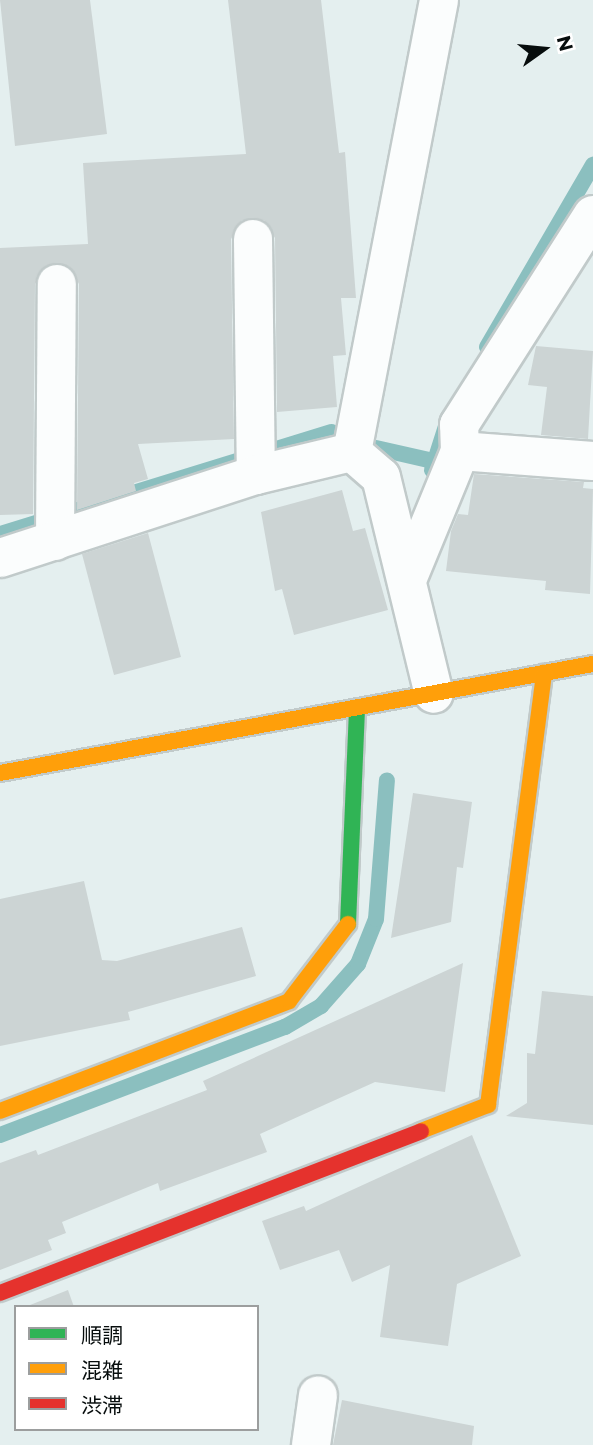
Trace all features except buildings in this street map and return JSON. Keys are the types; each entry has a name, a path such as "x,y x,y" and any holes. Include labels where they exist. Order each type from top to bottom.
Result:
{"street":[{"path":"352,452 439,0"},
{"path":"409,575 460,451 459,425 593,215"},
{"path":"253,239 255,460"},
{"path":"53,524 57,284"},
{"path":"460,451 593,461"},
{"path":"0,558 53,524 255,460 352,452 381,478 409,575 434,694"},
{"path":"0,773 357,710 593,664"},
{"path":"0,1293 488,1105 544,673"},
{"path":"0,1111 289,1001 352,919 357,710"},
{"path":"311,1445 318,1395"}],"waterway":[{"path":"487,347 593,165"},
{"path":"432,470 447,423"},
{"path":"0,534 332,432"},
{"path":"376,448 433,461"},
{"path":"0,1135 285,1027 321,1006 358,964 376,919 387,780"}],"traffic: fast":[{"path":"348,924 357,710"}],"traffic: slow":[{"path":"0,773 593,664"},
{"path":"421,1131 488,1105 544,673"},
{"path":"0,1111 289,1001 348,924"}],"traffic: jam":[{"path":"0,1293 421,1131"}]}
